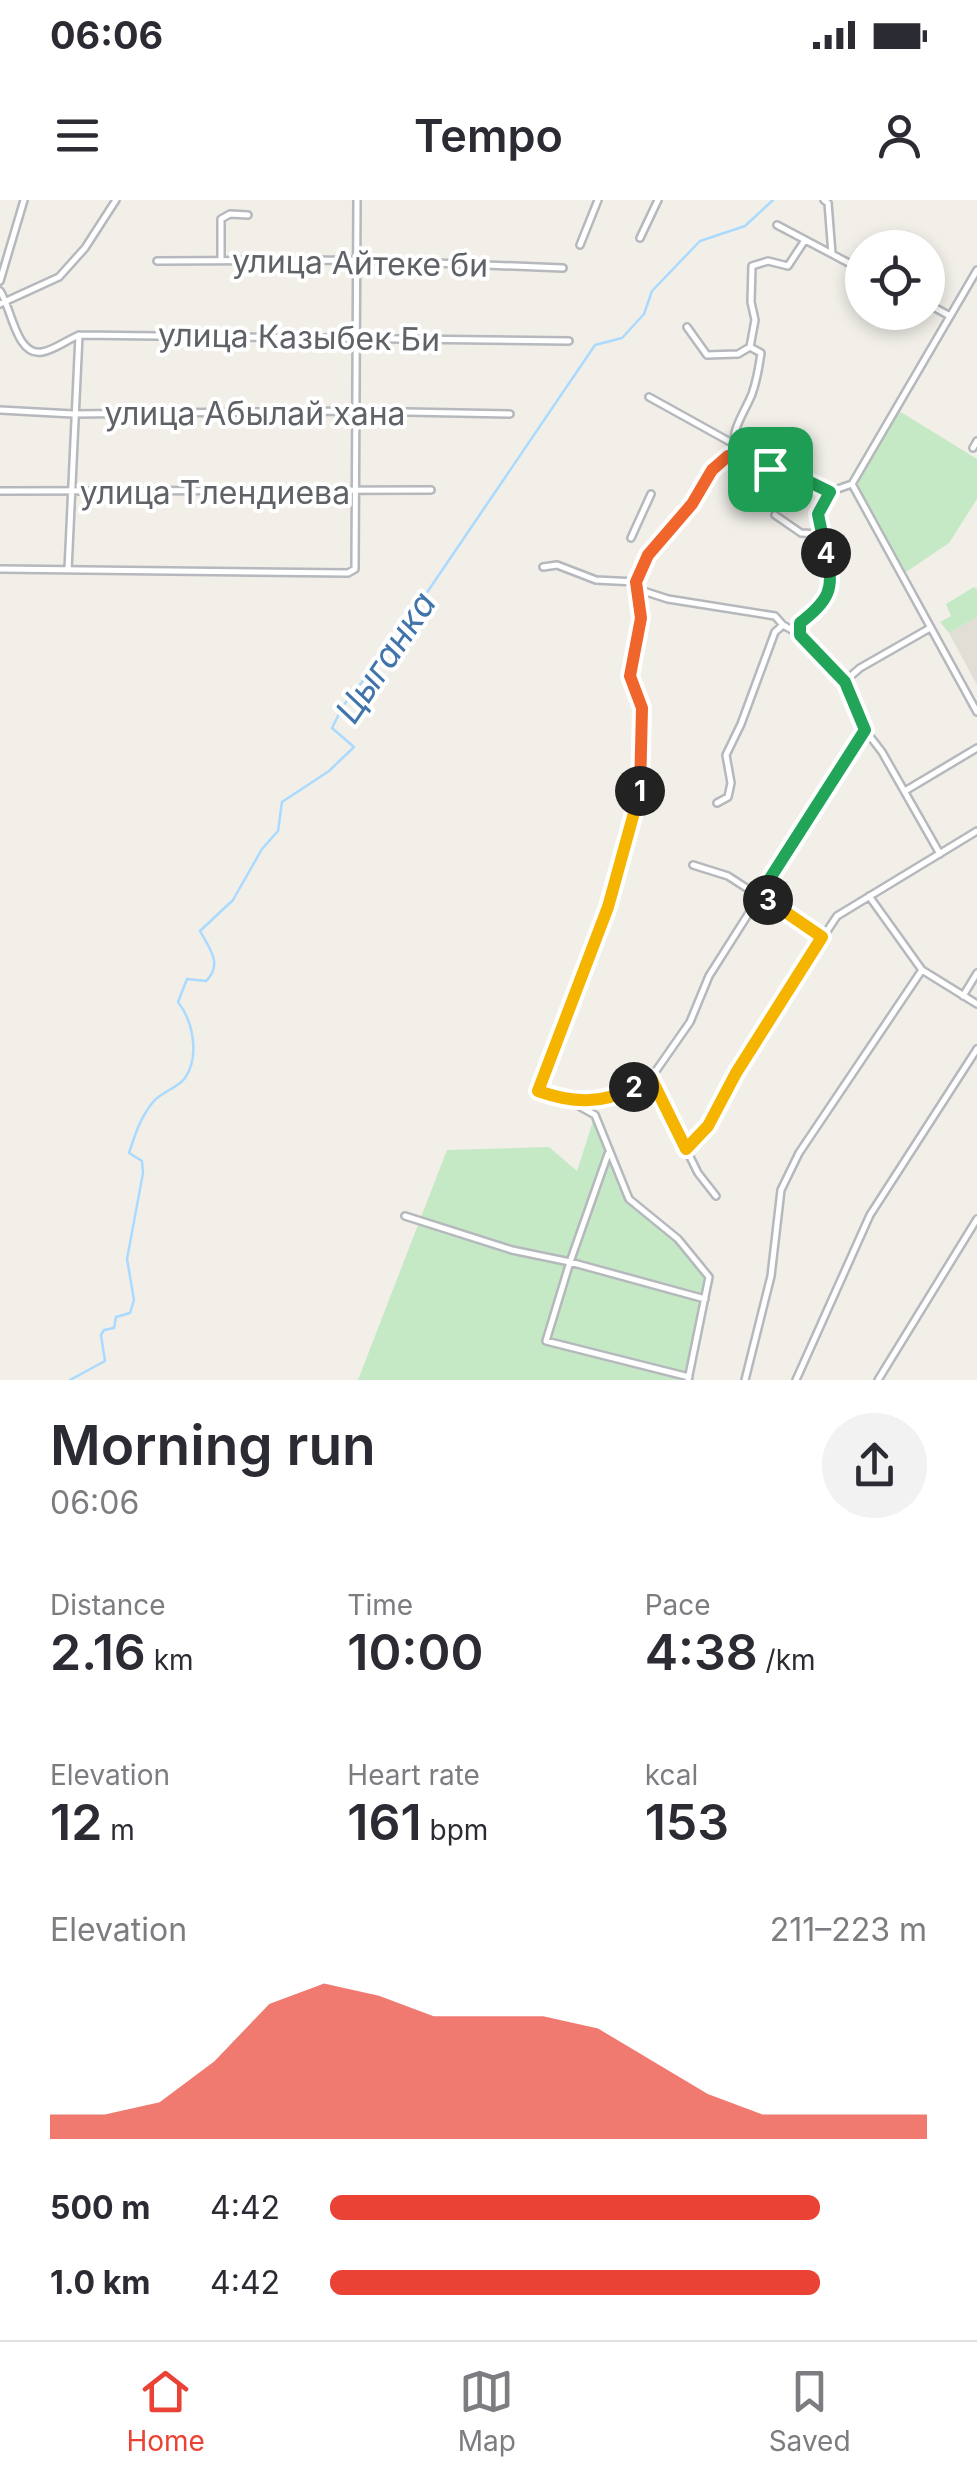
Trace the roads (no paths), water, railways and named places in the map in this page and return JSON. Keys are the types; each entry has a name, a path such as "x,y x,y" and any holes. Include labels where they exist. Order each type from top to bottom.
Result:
{"street":[{"path":"0,281 24,200"},
{"path":"0,291 3,302 59,277 85,248 116,200"},
{"path":"0,568 348,573 355,569 357,200"},
{"path":"580,245 598,200"},
{"path":"640,238 658,200"},
{"path":"824,200 828,203 832,254"},
{"path":"221,260 221,219 230,214 248,215"},
{"path":"777,225 845,261"},
{"path":"687,326 707,355 738,354 750,347 755,320 752,266 768,261 788,266 805,240"},
{"name":"улица Айтеке би","path":"156,261 359,260 562,268"},
{"path":"717,803 728,797 731,783 726,755 775,632 800,623 825,604 831,579 818,514 830,492 852,484 977,270"},
{"name":"улица Казыбек Би","path":"3,302 22,343 32,352 41,353 78,335 569,341"},
{"path":"945,313 950,316"},
{"path":"68,570 78,335"},
{"path":"735,456 734,428 759,373 761,353 750,347"},
{"path":"649,397 732,443"},
{"name":"улица Абылай хана","path":"0,410 74,414 356,410 510,414"},
{"path":"973,448 977,441"},
{"path":"608,1152 546,1341 688,1379 709,1277 678,1239 629,1198 595,1115 568,1100 538,1091 608,907 642,782 642,708 630,676 641,618 636,586 648,555 692,504 712,470 728,456 742,455 755,465 789,472 830,492"},
{"path":"852,484 977,712"},
{"name":"улица Тлендиева","path":"0,491 431,490"},
{"path":"631,538 651,494"},
{"path":"774,515 802,534 820,534"},
{"path":"543,567 557,565 596,580 636,586 668,598 776,616 845,682 865,730 940,854"},
{"path":"800,623 800,635"},
{"path":"845,682 860,668 930,628"},
{"path":"568,1100 605,1100 651,1078 690,1022 709,976 865,730"},
{"path":"905,792 977,748"},
{"path":"686,1149 708,1126 746,1058 838,916 977,831"},
{"path":"693,865 728,876 822,937"},
{"path":"869,896 922,970 977,1004"},
{"path":"745,1380 771,1276 781,1190 799,1153 922,970"},
{"path":"963,996 977,973"},
{"path":"796,1380 870,1216 977,1049"},
{"path":"651,1078 698,1173 716,1196"},
{"path":"406,1216 512,1250 704,1299"},
{"path":"878,1380 977,1218"}],"waterway":[{"name":"Цыганка","path":"70,1380 105,1361 101,1335 114,1328 116,1317 130,1313 134,1300 127,1259 143,1173 142,1161 129,1153 148,1108 182,1081 190,1069 193,1039 178,1002 187,979 206,981 214,969 213,956 200,931 233,900 262,849 278,831 282,802 329,771 354,747 332,728 343,706 392,644 595,345 622,338 644,314 652,291 700,241 745,226 773,200"}]}
